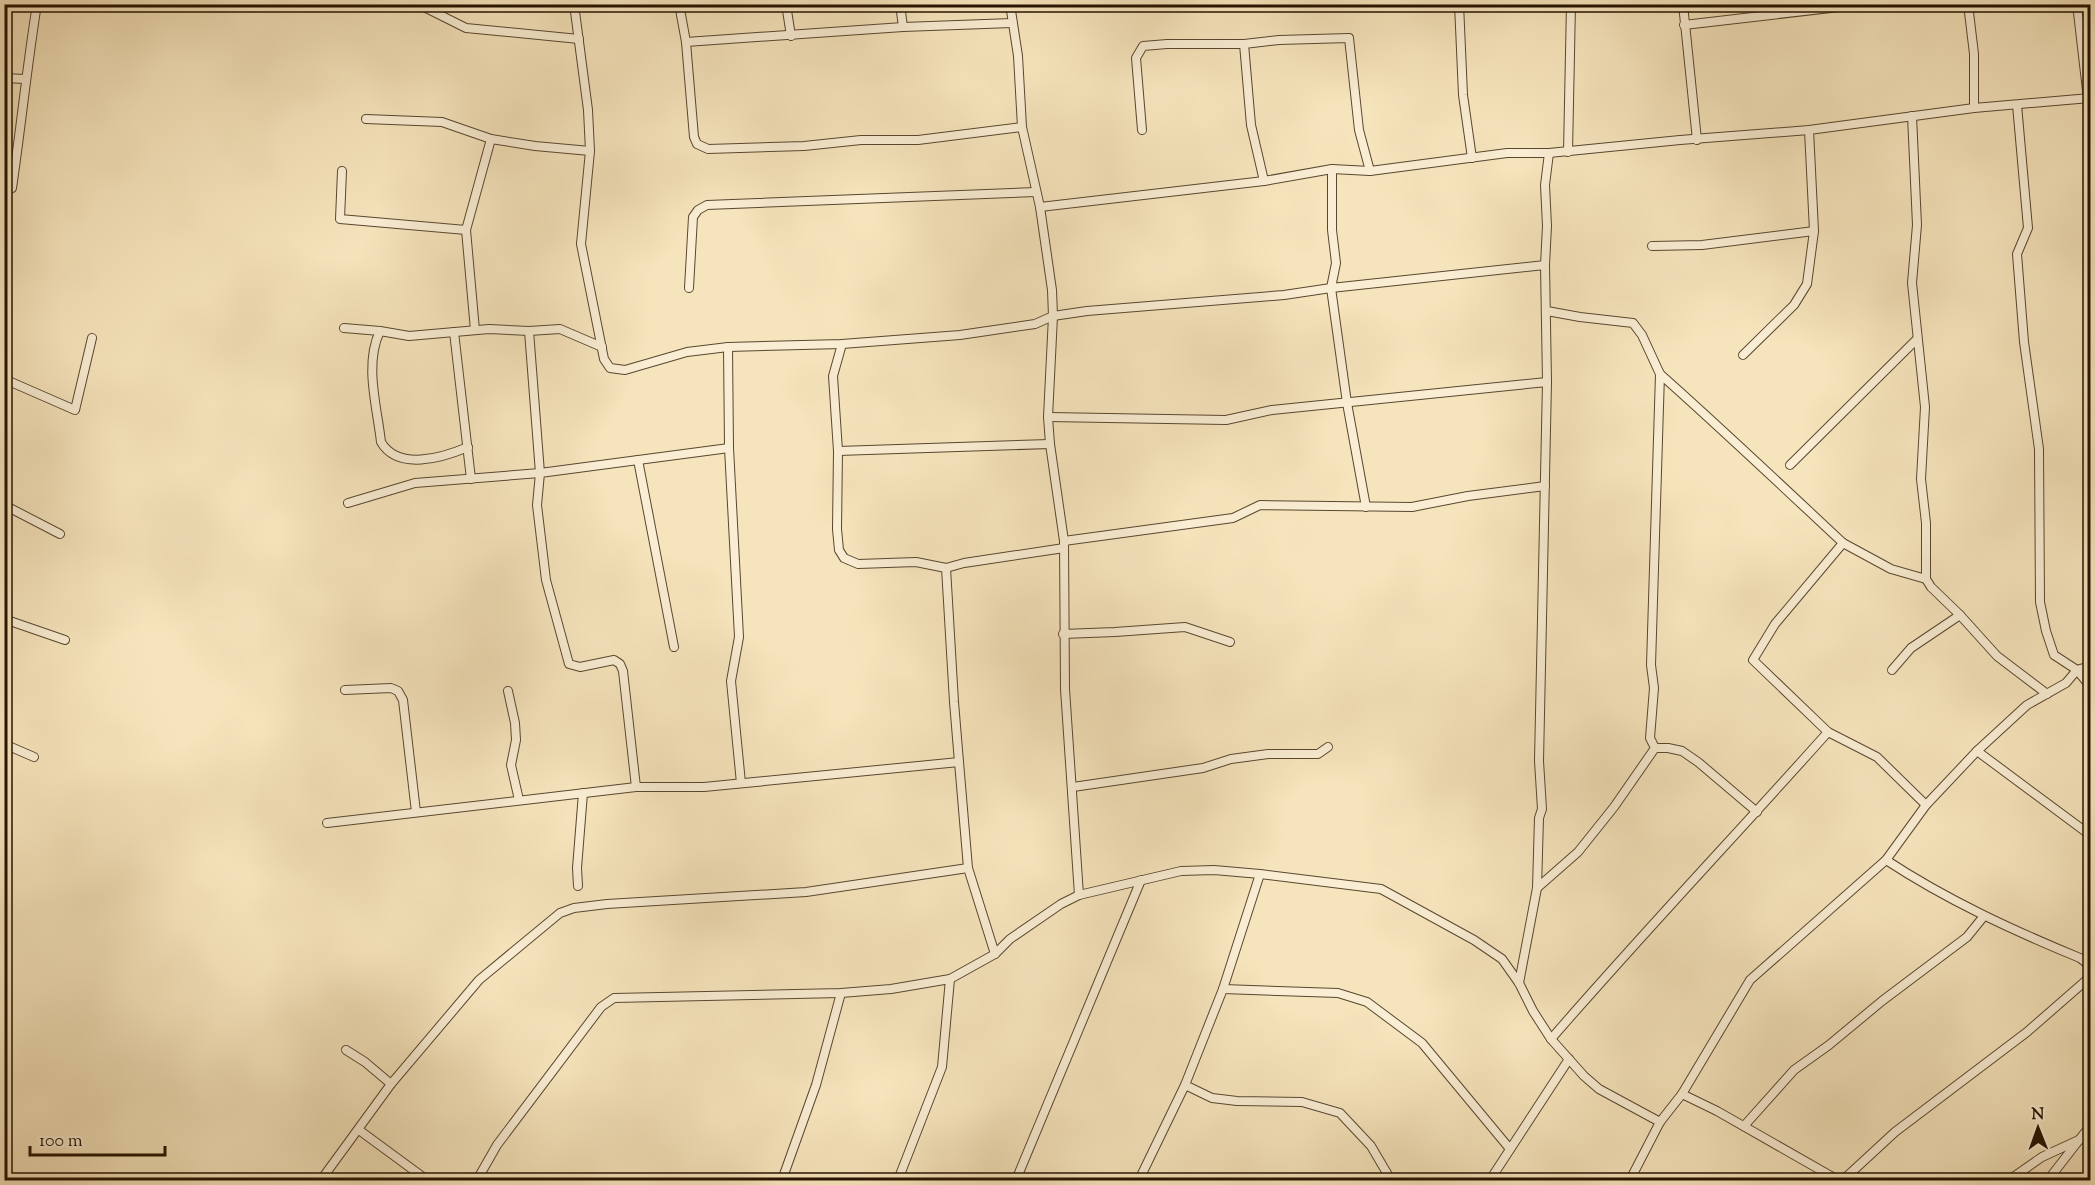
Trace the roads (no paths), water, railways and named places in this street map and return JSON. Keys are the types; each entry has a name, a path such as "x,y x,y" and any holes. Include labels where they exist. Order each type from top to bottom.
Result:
{"street":[{"path":"4,188 12,188 37,4"},
{"path":"418,4 466,28 579,39"},
{"path":"574,4 588,110 590,151 581,244 604,359 610,368 625,370 687,352 728,347 842,344 960,335 1035,324 1053,316 1284,295 1545,265"},
{"path":"678,4 686,42 694,137 697,144 708,149 804,146 861,140 918,140 1023,128"},
{"path":"786,4 791,36"},
{"path":"900,4 903,27"},
{"path":"1010,4 1023,128 1040,207 1052,290 1053,316 1048,417 1064,544 1063,634 1068,740 1073,787 1073,832 1079,895"},
{"path":"1459,4 1463,95 1472,158"},
{"path":"1568,152 1571,4"},
{"path":"1683,4 1697,140"},
{"path":"1684,25 1865,4"},
{"path":"1968,4 1974,54 1974,108"},
{"path":"1040,207 1264,181 1332,169 1370,171 1507,153 1568,152 1809,130 1974,108 2090,98 2077,4"},
{"path":"686,42 903,27 1012,23"},
{"path":"1142,130 1136,58 1143,46 1244,44 1279,40 1349,38 1359,130 1370,171"},
{"path":"1244,44 1251,125 1264,181"},
{"path":"4,78 25,79"},
{"path":"2017,105 2028,228 2017,254 2024,342 2039,449 2040,602 2054,655 2077,670 2091,686"},
{"path":"1912,116 1917,225 1912,283 1925,406 1921,478 1926,523 1926,579 1930,587 1960,615 1997,656 2047,693"},
{"path":"366,119 442,122 491,139 590,151"},
{"path":"1743,355 1794,305 1808,284 1814,231 1809,130"},
{"path":"475,330 466,230 491,139"},
{"path":"1519,982 1537,888 1539,818 1542,808 1539,761 1547,382 1545,185 1549,153"},
{"path":"1332,169 1332,230 1336,263 1331,288 1347,403 1366,507"},
{"path":"342,171 340,219 466,230"},
{"path":"689,288 693,217 698,210 707,205 1036,192"},
{"path":"1652,246 1702,245 1814,231"},
{"path":"1547,310 1633,324 1642,335 1660,374 1727,433 1843,543 1891,569 1926,579"},
{"path":"344,328 410,336 475,330 560,329 602,347"},
{"path":"380,331 376,339 371,367 381,442 386,450 401,458 423,460 454,453 468,447"},
{"path":"529,331 540,473 537,505 546,580 569,664 579,667 614,660 620,664 623,671 636,787"},
{"path":"454,332 471,479"},
{"path":"4,379 75,410 92,338"},
{"path":"1790,465 1917,339"},
{"path":"842,344 833,376 838,451 837,529 839,550 844,558 858,564 916,562 946,568 1064,544 1233,518 1260,505 1412,507 1468,496 1545,486"},
{"path":"728,347 729,448 739,637 731,681 741,783"},
{"path":"1655,748 1650,738 1654,688 1651,665 1660,374"},
{"path":"1048,417 1226,420 1272,410 1547,382"},
{"path":"838,451 1050,444"},
{"path":"348,503 415,483 540,473 729,448"},
{"path":"638,460 674,647"},
{"path":"4,505 60,534"},
{"path":"1843,543 1775,624 1753,660 1828,732 1877,757 1926,805"},
{"path":"946,568 954,702 968,868 995,954"},
{"path":"1892,670 1911,648 1960,615"},
{"path":"4,619 65,640"},
{"path":"1063,634 1185,627 1230,642"},
{"path":"1630,1180 1660,1122 1682,1094 1750,980 1886,860 1926,805 1977,751 2027,705 2066,683 2077,670 2091,666"},
{"path":"345,690 391,688 398,691 404,700 416,812"},
{"path":"508,691 516,740 511,765 519,800"},
{"path":"1551,1039 1828,732"},
{"path":"4,744 34,757"},
{"path":"1073,787 1203,768 1231,759 1258,755 1318,754 1328,747"},
{"path":"1655,748 1682,751 1757,812"},
{"path":"1537,888 1578,852 1614,807 1655,748"},
{"path":"1977,751 2091,835"},
{"path":"327,823 636,787 704,787 959,762"},
{"path":"578,886 577,868 583,793"},
{"path":"1886,860 1917,880 1984,916 2080,958 2091,966"},
{"path":"321,1180 391,1084 479,980 560,913 574,908 607,904 806,892 968,868"},
{"path":"477,1180 497,1145 601,1007 615,999 841,993 891,990 950,979 995,954 1010,939 1061,904 1079,895 1181,871 1214,870 1260,874 1381,889 1474,940 1502,959 1519,982 1533,1011 1551,1039 1569,1059 1599,1089 1660,1122"},
{"path":"1139,1180 1185,1085 1223,989 1260,874"},
{"path":"1016,1180 1141,880"},
{"path":"1744,1126 1794,1070 1967,937 1984,916"},
{"path":"1843,1180 1895,1132 2027,1032 2091,977"},
{"path":"898,1180 942,1067 950,979"},
{"path":"1223,989 1338,993 1367,1002 1422,1043 1510,1149"},
{"path":"782,1180 816,1085 841,993"},
{"path":"346,1050 365,1062 391,1084"},
{"path":"1490,1180 1569,1059"},
{"path":"1185,1085 1212,1098 1237,1101 1302,1102 1340,1113 1371,1146 1391,1180"},
{"path":"1682,1094 1744,1126 1838,1180"},
{"path":"2048,1180 2091,1126"},
{"path":"358,1130 427,1180"},
{"path":"2009,1180 2042,1157 2081,1139"}]}
